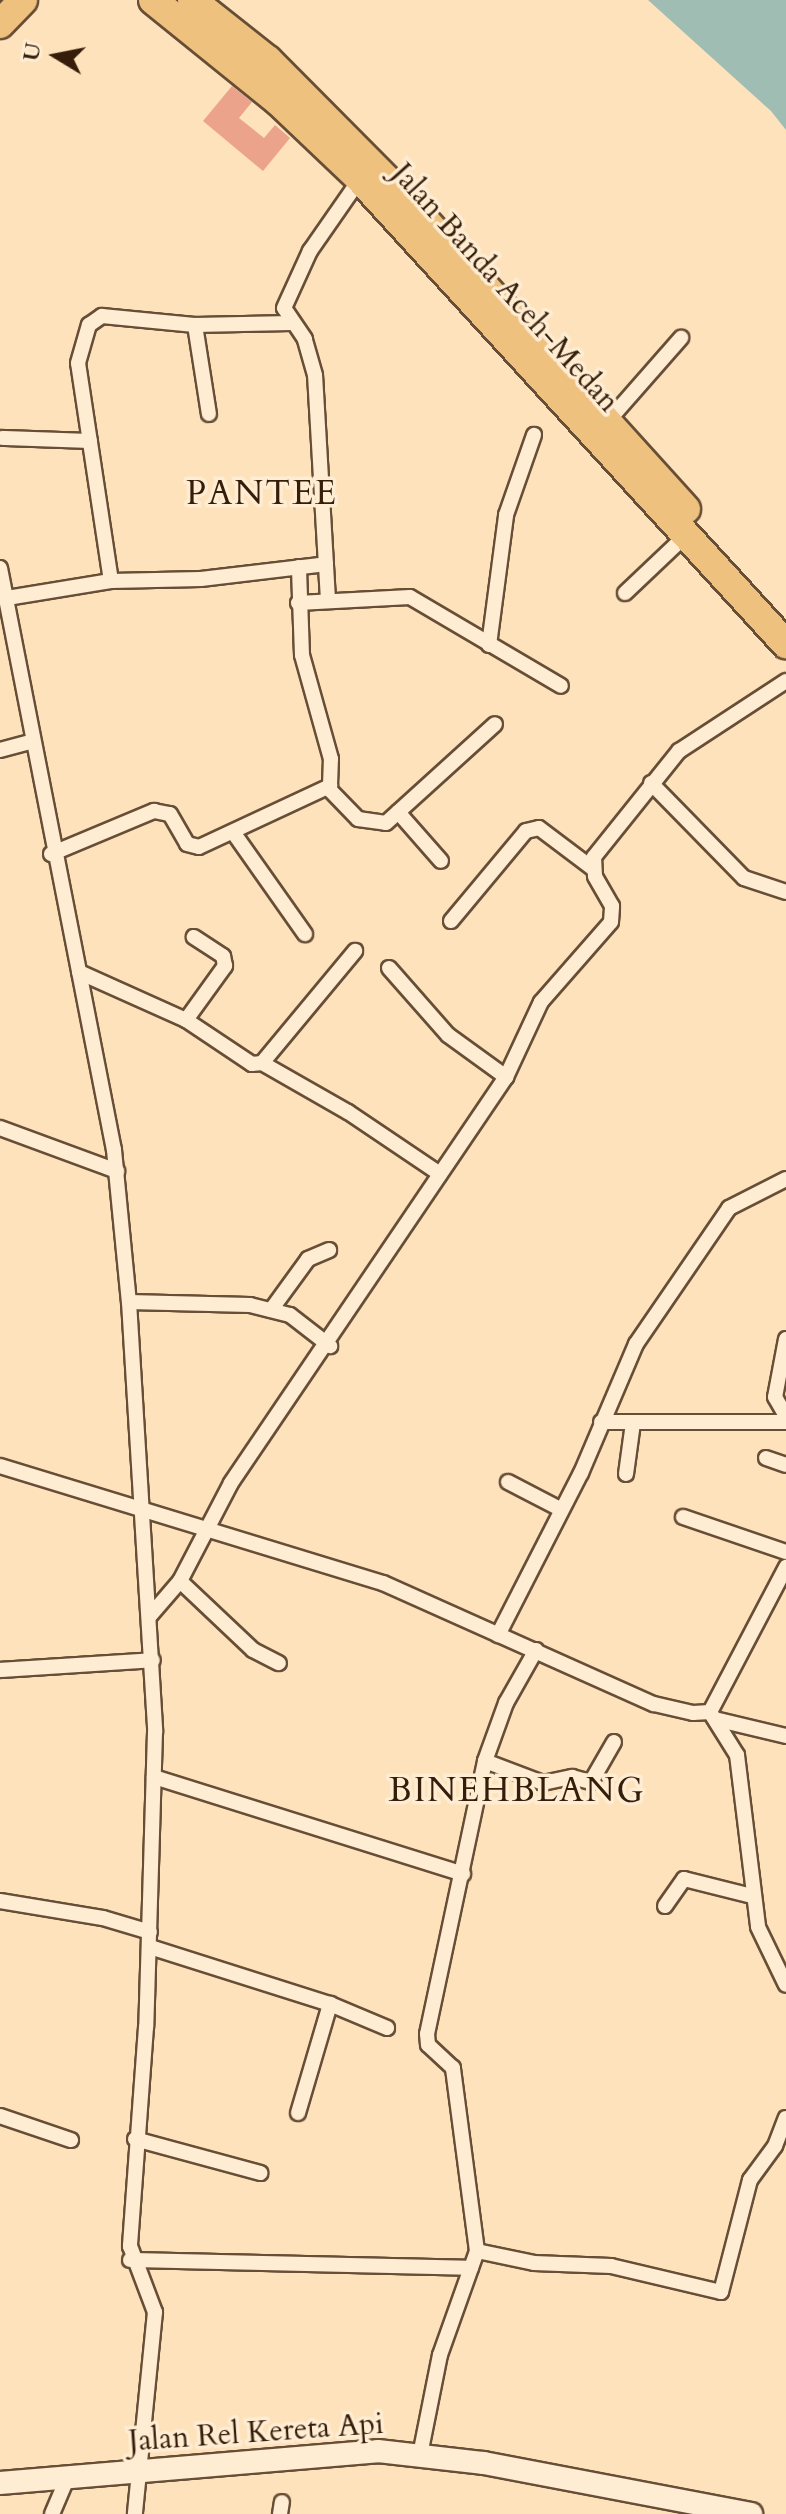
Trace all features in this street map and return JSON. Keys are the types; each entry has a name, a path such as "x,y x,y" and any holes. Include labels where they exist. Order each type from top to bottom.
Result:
{"highway":[{"path":"0,24 23,0"},
{"name":"Jalan Banda Aceh-Medan","path":"153,0 279,102 360,179 786,620"},
{"name":"Jalan Banda Aceh-Medan","path":"192,0 268,60 403,196 600,429 685,536 786,644"}],"main road":[{"name":"Jalan Rel Kereta Api","path":"0,2483 345,2451 420,2455 751,2514"}],"street":[{"path":"328,600 315,375 305,339 291,323 285,302 310,251 360,179"},
{"path":"111,581 78,363 89,325 102,316 195,325 291,323"},
{"path":"195,325 209,414"},
{"path":"600,429 681,338"},
{"path":"489,645 506,515 534,435"},
{"path":"2,438 90,441"},
{"path":"625,593 685,536"},
{"path":"7,598 111,581 326,564"},
{"path":"299,567 302,655 331,759 328,788"},
{"path":"0,568 51,854 79,972 117,1171 129,1302 153,1660 154,1777 150,1940 135,2139 130,2260 155,2312 143,2471 135,2514"},
{"path":"298,603 410,597 561,686"},
{"path":"592,868 651,783 679,751 786,681"},
{"path":"328,788 375,826 398,812 495,724"},
{"path":"0,750 30,742"},
{"path":"651,783 744,878 762,889 786,892"},
{"path":"51,854 154,811 170,814 192,847 233,832 328,788"},
{"path":"398,812 441,861"},
{"path":"149,1617 180,1581 231,1483 330,1346 506,1077 541,1002 611,922 612,906 592,868 539,828 526,831 451,921"},
{"path":"233,832 305,934"},
{"path":"186,1020 225,966 223,956 194,937"},
{"path":"262,1063 355,951"},
{"path":"389,968 448,1035 506,1077"},
{"path":"79,972 186,1020 252,1064 262,1063 440,1174"},
{"path":"0,1128 117,1171"},
{"path":"498,1635 636,1344 725,1213 786,1179"},
{"path":"271,1310 308,1259 329,1250"},
{"path":"129,1302 271,1310 290,1315 330,1346"},
{"path":"786,1339 775,1397 786,1416"},
{"path":"601,1422 786,1422"},
{"path":"626,1474 633,1423"},
{"path":"766,1458 786,1465"},
{"path":"0,1466 383,1583 654,1704 715,1716 786,1736"},
{"path":"508,1482 560,1509"},
{"path":"683,1517 786,1552"},
{"path":"715,1716 786,1567"},
{"path":"180,1581 253,1650 279,1663"},
{"path":"420,2455 440,2355 477,2251 453,2068 427,2041 485,1761 506,1703 536,1650"},
{"path":"0,1670 153,1660"},
{"path":"715,1716 743,1776 752,1896 758,1927 786,1985"},
{"path":"485,1761 543,1783 572,1777 591,1782 614,1742"},
{"path":"154,1777 463,1874"},
{"path":"665,1906 684,1879 752,1896"},
{"path":"0,1901 103,1918 150,1940 330,2004 387,2028"},
{"path":"298,2113 330,2004"},
{"path":"0,2116 71,2140"},
{"path":"477,2251 534,2263 611,2266 721,2292 750,2180 775,2146 786,2118"},
{"path":"135,2139 260,2173"},
{"path":"130,2260 471,2268"},
{"path":"52,2514 67,2478"}],"water":[{"path":"648,0 786,0 786,130 771,111"}],"building":[{"path":"232,86 252,102 239,118 264,138 275,125 290,138 263,171 203,121"}],"district":[{"name":"PANTEE","path":"262,494"},
{"name":"BINEHBLANG","path":"517,1791"}]}
